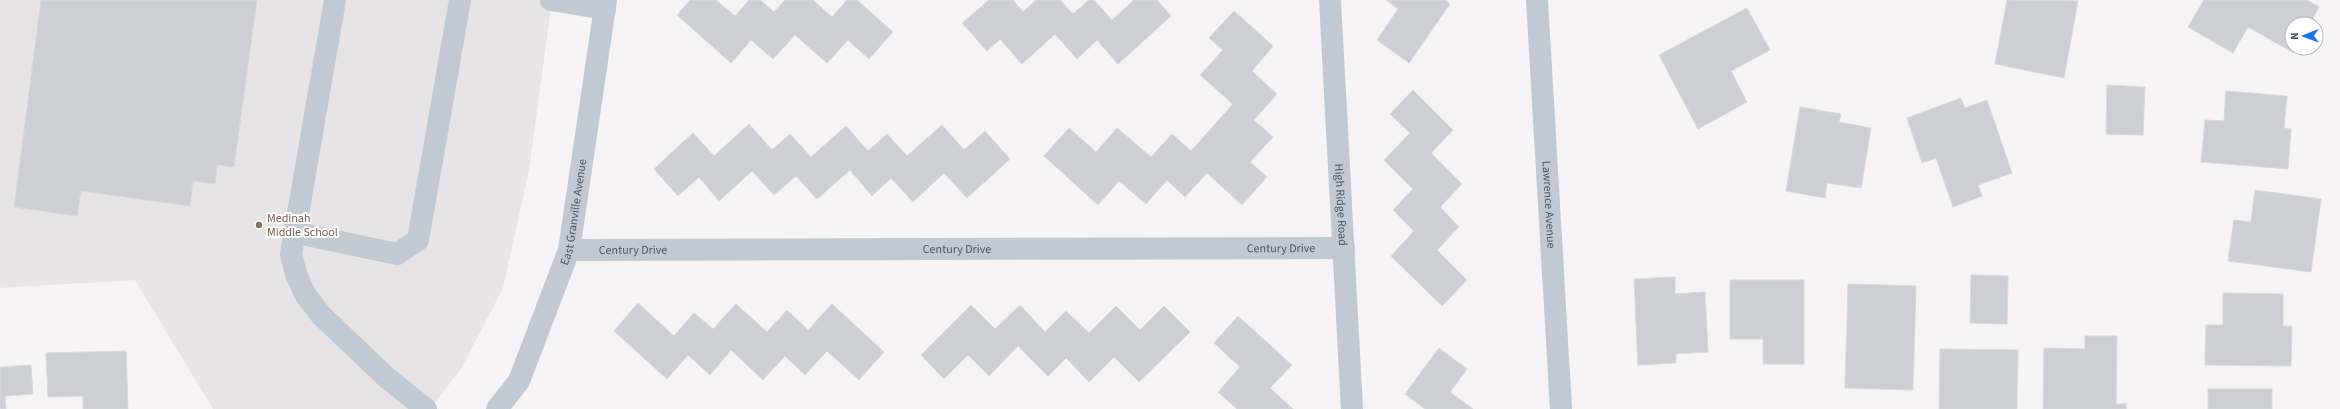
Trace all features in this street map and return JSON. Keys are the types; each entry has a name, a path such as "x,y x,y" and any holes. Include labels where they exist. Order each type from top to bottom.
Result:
{"street":[{"path":"335,0 291,254 296,274 309,299 327,320 386,377 426,409"},
{"path":"294,232 397,254 418,240 460,0"},
{"path":"551,0 606,4"},
{"name":"High Ridge Road","path":"1330,0 1352,409"},
{"name":"Lawrence Avenue","path":"1537,0 1561,409"},
{"name":"East Granville Avenue","path":"497,409 519,381 569,250 606,4"},
{"name":"Century Drive","path":"569,250 1344,248"}],"shaded area":[{"name":"Medinah Middle School","path":"0,0 552,0 529,170 503,288 461,369 430,409 213,409 135,280 0,288"}],"building":[{"path":"41,0 257,0 234,167 217,165 215,184 193,181 190,206 81,191 77,216 14,207"},
{"path":"690,0 716,0 735,16 749,0 760,0 774,12 785,0 813,0 832,17 847,0 857,0 893,32 869,59 848,40 827,63 795,35 773,59 751,40 731,63 677,15"},
{"path":"989,0 1013,0 1023,12 1036,0 1060,0 1073,14 1089,0 1094,0 1112,20 1134,0 1157,0 1171,16 1118,64 1097,40 1077,59 1055,34 1022,64 1000,39 987,51 962,23"},
{"path":"1386,0 1445,0 1450,4 1409,63 1377,40 1398,9"},
{"path":"2007,0 2078,1 2064,78 1995,64"},
{"path":"2204,0 2307,0 2319,7 2314,16 2284,16 2284,47 2248,27 2233,53 2188,27"},
{"path":"1747,8 1770,50 1731,71 1747,102 1698,129 1659,55"},
{"path":"1234,11 1273,46 1252,71 1277,94 1254,120 1273,137 1250,162 1267,177 1242,205 1207,173 1185,197 1167,180 1146,204 1119,181 1098,205 1044,156 1069,128 1096,152 1117,128 1151,157 1172,134 1191,151 1233,104 1200,75 1223,50 1209,38"},
{"path":"2107,85 2145,87 2143,135 2106,134"},
{"path":"1413,90 1453,130 1431,153 1462,184 1440,207 1459,227 1437,250 1467,280 1442,306 1391,256 1414,231 1393,210 1413,189 1384,160 1410,133 1390,114"},
{"path":"2226,91 2287,96 2284,128 2291,129 2288,169 2201,162 2205,120 2224,121"},
{"path":"1961,98 1965,108 1987,100 2012,173 1978,185 1982,196 1953,207 1936,158 1922,163 1907,118"},
{"path":"1800,107 1841,114 1839,122 1871,128 1861,188 1827,183 1825,198 1786,191"},
{"path":"749,124 772,150 790,134 811,157 846,126 868,151 887,134 907,156 942,125 964,150 985,131 1010,159 967,198 944,173 913,202 891,178 872,196 850,170 817,199 796,176 774,195 752,171 719,201 699,177 678,196 654,169 693,133 714,156"},
{"path":"2255,190 2321,199 2311,272 2228,261 2234,220 2251,222"},
{"path":"1971,275 2008,276 2007,324 1970,323"},
{"path":"1675,277 1675,294 1705,292 1708,352 1676,354 1676,363 1638,365 1634,279"},
{"path":"1730,280 1804,280 1804,364 1763,364 1763,339 1730,339"},
{"path":"1848,284 1916,286 1913,390 1845,388"},
{"path":"2223,293 2283,294 2283,326 2292,326 2291,366 2205,365 2206,325 2223,325"},
{"path":"638,303 674,336 694,313 713,329 736,304 767,332 787,310 808,330 832,304 884,352 859,380 827,351 805,375 785,356 763,380 731,350 710,375 688,355 667,379 614,331"},
{"path":"971,305 995,329 1020,305 1045,332 1066,311 1089,333 1116,306 1140,330 1164,306 1190,332 1139,382 1114,357 1089,382 1066,358 1048,376 1018,346 989,376 968,355 944,379 921,355"},
{"path":"1238,316 1292,365 1270,388 1293,409 1237,409 1218,392 1240,367 1214,343"},
{"path":"2085,336 2117,336 2116,404 2126,404 2126,409 2043,409 2044,348 2085,349"},
{"path":"1439,348 1467,369 1450,392 1473,409 1425,409 1405,394"},
{"path":"1940,349 2018,350 2017,409 1939,409"},
{"path":"126,351 128,409 83,409 83,396 48,397 46,353"},
{"path":"31,365 33,394 5,396 6,409 0,409 0,367"},
{"path":"2208,389 2272,389 2272,409 2208,409"}],"place":[{"name":"Medinah Middle School","path":"259,225"}]}
